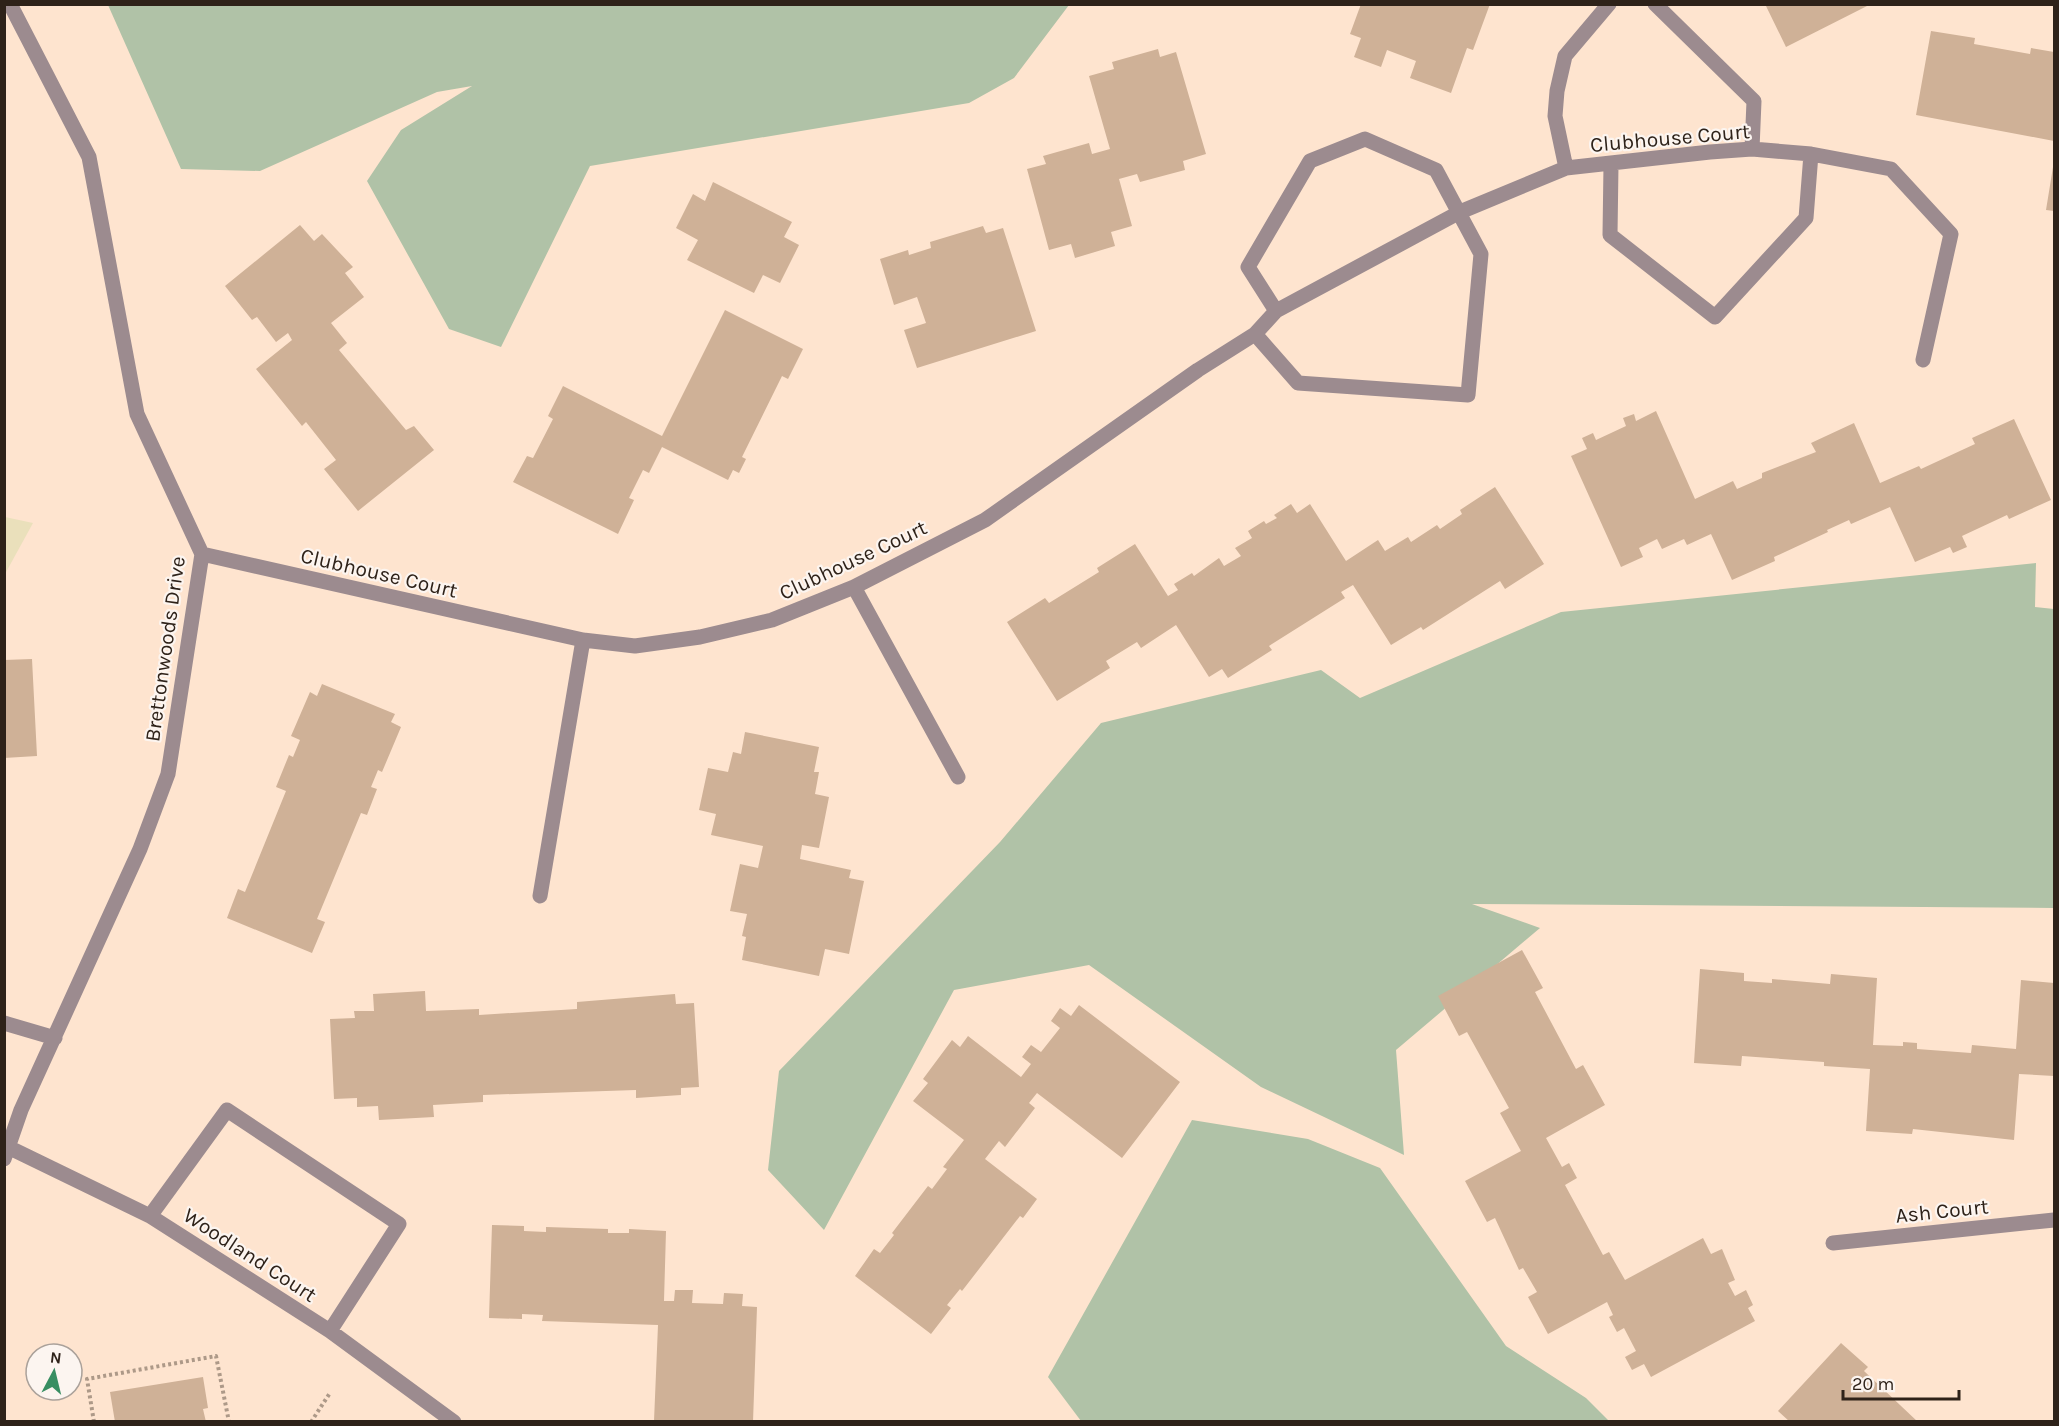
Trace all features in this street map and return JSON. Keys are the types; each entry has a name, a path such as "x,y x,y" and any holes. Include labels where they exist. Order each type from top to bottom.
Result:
{"street":[{"name":"Brettonwoods Drive","path":"7,1153 21,1110 140,849 168,774 202,554 137,414 89,156 10,4"},
{"path":"1566,168 1555,116 1557,91 1565,56 1609,4"},
{"path":"1655,4 1754,101 1752,149"},
{"path":"1255,334 1298,383 1468,395 1481,254 1436,170 1365,139 1310,161 1248,267 1276,311"},
{"name":"Clubhouse Court","path":"202,554 583,640 634,646 700,637 772,620 854,587 986,520 1198,370 1255,334 1276,311 1460,212 1566,168 1752,149 1811,154 1891,169 1951,234 1923,360"},
{"path":"1611,165 1610,235 1715,317 1806,218 1811,154"},
{"path":"854,587 958,777"},
{"path":"540,896 583,640"},
{"path":"4,1023 55,1038"},
{"path":"150,1216 227,1110 399,1224 330,1331"},
{"name":"Woodland Court","path":"7,1153 150,1216 330,1331 454,1422"},
{"name":"Ash Court","path":"1833,1243 2055,1220"}],"path":[{"path":"94,1422 87,1379 216,1356 229,1422"},
{"path":"311,1422 330,1393"}],"green space":[{"path":"108,5 1069,5 1014,78 969,103 590,166 501,347 449,329 367,181 401,130 472,86 437,92 260,171 181,169"},
{"path":"2036,563 2035,607 2054,609 2054,908 1472,904 1540,928 1396,1050 1404,1155 1261,1087 1089,965 954,990 824,1230 768,1170 779,1071 1000,842 1101,723 1321,670 1360,698 1561,612"},
{"path":"1192,1120 1308,1139 1380,1168 1506,1346 1586,1398 1609,1421 1081,1421 1048,1377"}],"sand":[{"path":"4,517 33,523 5,574"}],"building":[{"path":"1361,4 1490,4 1473,50 1467,48 1451,93 1410,78 1416,61 1387,50 1381,67 1354,57 1361,38 1350,34"},
{"path":"1770,4 1871,4 1786,47 1766,6"},
{"path":"1931,31 1975,38 1974,44 2030,54 2031,48 2054,52 2054,141 1916,115"},
{"path":"1158,49 1160,57 1176,52 1206,154 1183,161 1185,170 1140,182 1137,174 1119,179 1132,226 1111,232 1115,246 1075,258 1071,244 1049,250 1027,169 1046,164 1043,156 1089,143 1092,154 1110,149 1089,76 1114,69 1112,62"},
{"path":"2054,167 2054,211 2046,210"},
{"path":"713,182 792,222 784,237 799,245 780,283 763,275 754,293 687,260 698,240 676,228 693,194 705,201"},
{"path":"300,225 314,241 322,234 353,267 345,273 364,297 331,323 347,343 339,350 406,430 414,426 434,450 358,511 324,469 336,460 306,422 302,426 256,369 292,340 288,333 276,342 257,317 252,320 225,286"},
{"path":"983,226 986,233 1003,228 1036,331 917,368 904,330 926,323 917,297 894,305 880,259 908,250 909,255 931,248 930,242"},
{"path":"725,310 803,349 788,379 782,376 742,457 746,459 739,473 733,470 728,480 662,447 649,473 643,470 629,498 634,500 618,534 513,482 527,456 533,458 553,419 548,416 563,386 662,436"},
{"path":"1656,411 1695,499 1733,481 1737,489 1762,478 1762,473 1816,452 1811,443 1854,423 1880,483 1919,466 1921,469 1975,444 1972,438 2014,419 2051,500 2009,519 2007,515 1962,536 1967,547 1953,553 1950,547 1915,562 1890,507 1851,524 1849,520 1827,530 1828,532 1774,557 1775,561 1732,580 1711,534 1687,545 1684,539 1662,549 1657,539 1639,548 1643,557 1621,567 1571,456 1587,449 1582,438 1593,433 1596,440 1626,426 1623,418 1634,414 1636,421"},
{"path":"1495,487 1544,564 1505,589 1500,581 1423,630 1421,627 1391,645 1353,585 1341,592 1345,598 1269,646 1272,650 1228,678 1222,669 1209,677 1176,625 1141,648 1137,642 1106,661 1110,668 1057,701 1007,622 1045,598 1049,603 1099,572 1097,568 1135,544 1168,596 1178,590 1174,584 1192,573 1194,576 1219,558 1224,566 1241,556 1235,548 1252,538 1248,531 1264,521 1266,524 1277,518 1274,515 1291,504 1297,513 1310,504 1346,561 1378,540 1385,551 1408,537 1411,542 1437,525 1440,529 1462,514 1460,510"},
{"path":"32,659 37,756 4,758 4,660"},
{"path":"322,684 395,714 391,722 401,727 382,772 378,770 371,787 377,789 367,815 361,813 317,919 325,922 312,953 227,918 238,889 245,892 286,791 276,787 289,755 293,757 300,740 291,736 310,692 317,696"},
{"path":"745,732 819,747 814,772 819,772 815,794 829,797 819,848 802,845 800,859 851,870 849,878 864,881 849,954 825,949 819,976 742,960 746,937 742,936 747,914 730,911 740,864 758,868 763,846 711,835 716,814 699,810 708,768 728,772 733,752 741,754"},
{"path":"1522,950 1543,988 1535,992 1576,1069 1583,1065 1605,1105 1546,1138 1562,1167 1569,1163 1577,1178 1565,1185 1603,1255 1609,1252 1625,1280 1703,1238 1711,1254 1722,1249 1735,1280 1728,1283 1735,1296 1746,1290 1753,1305 1748,1308 1755,1321 1651,1377 1644,1364 1632,1370 1625,1357 1636,1351 1624,1328 1617,1332 1609,1317 1613,1315 1607,1302 1548,1334 1528,1297 1537,1292 1523,1268 1519,1270 1495,1218 1487,1222 1465,1181 1521,1151 1500,1113 1509,1108 1467,1032 1459,1036 1438,996"},
{"path":"1700,969 1744,973 1744,981 1772,983 1772,979 1830,984 1831,974 1877,978 1873,1045 1903,1046 1903,1042 1917,1043 1917,1049 1971,1053 1972,1045 2016,1049 2021,980 2054,983 2054,1076 2019,1074 2014,1140 1913,1129 1912,1134 1866,1131 1870,1069 1824,1066 1824,1062 1742,1056 1741,1066 1694,1063"},
{"path":"425,991 426,1011 479,1009 479,1015 577,1009 577,1002 675,994 676,1004 694,1003 699,1087 681,1088 681,1095 636,1098 636,1090 483,1095 483,1102 433,1105 434,1117 379,1120 378,1106 357,1107 357,1098 334,1099 330,1019 355,1018 354,1011 374,1011 373,994"},
{"path":"1079,1005 1180,1082 1122,1158 1037,1093 1029,1103 1035,1108 1005,1147 999,1141 985,1159 1037,1199 1023,1218 1020,1216 962,1291 960,1289 947,1305 951,1308 931,1334 855,1276 874,1249 880,1253 894,1235 892,1233 928,1186 932,1189 947,1169 943,1167 964,1140 913,1101 928,1083 923,1079 952,1040 960,1047 968,1036 1021,1077 1031,1064 1022,1057 1031,1045 1041,1052 1060,1028 1051,1021 1060,1008 1071,1016"},
{"path":"492,1225 524,1226 524,1231 546,1232 546,1227 608,1229 608,1233 629,1233 629,1229 666,1231 664,1301 674,1301 675,1290 693,1290 692,1303 723,1304 724,1293 743,1294 742,1306 757,1307 753,1422 654,1421 658,1325 542,1321 543,1315 522,1314 522,1319 489,1318"},
{"path":"1841,1343 1868,1367 1864,1371 1918,1422 1790,1422 1778,1411"},
{"path":"203,1377 208,1408 203,1409 206,1422 115,1422 110,1392"}]}
